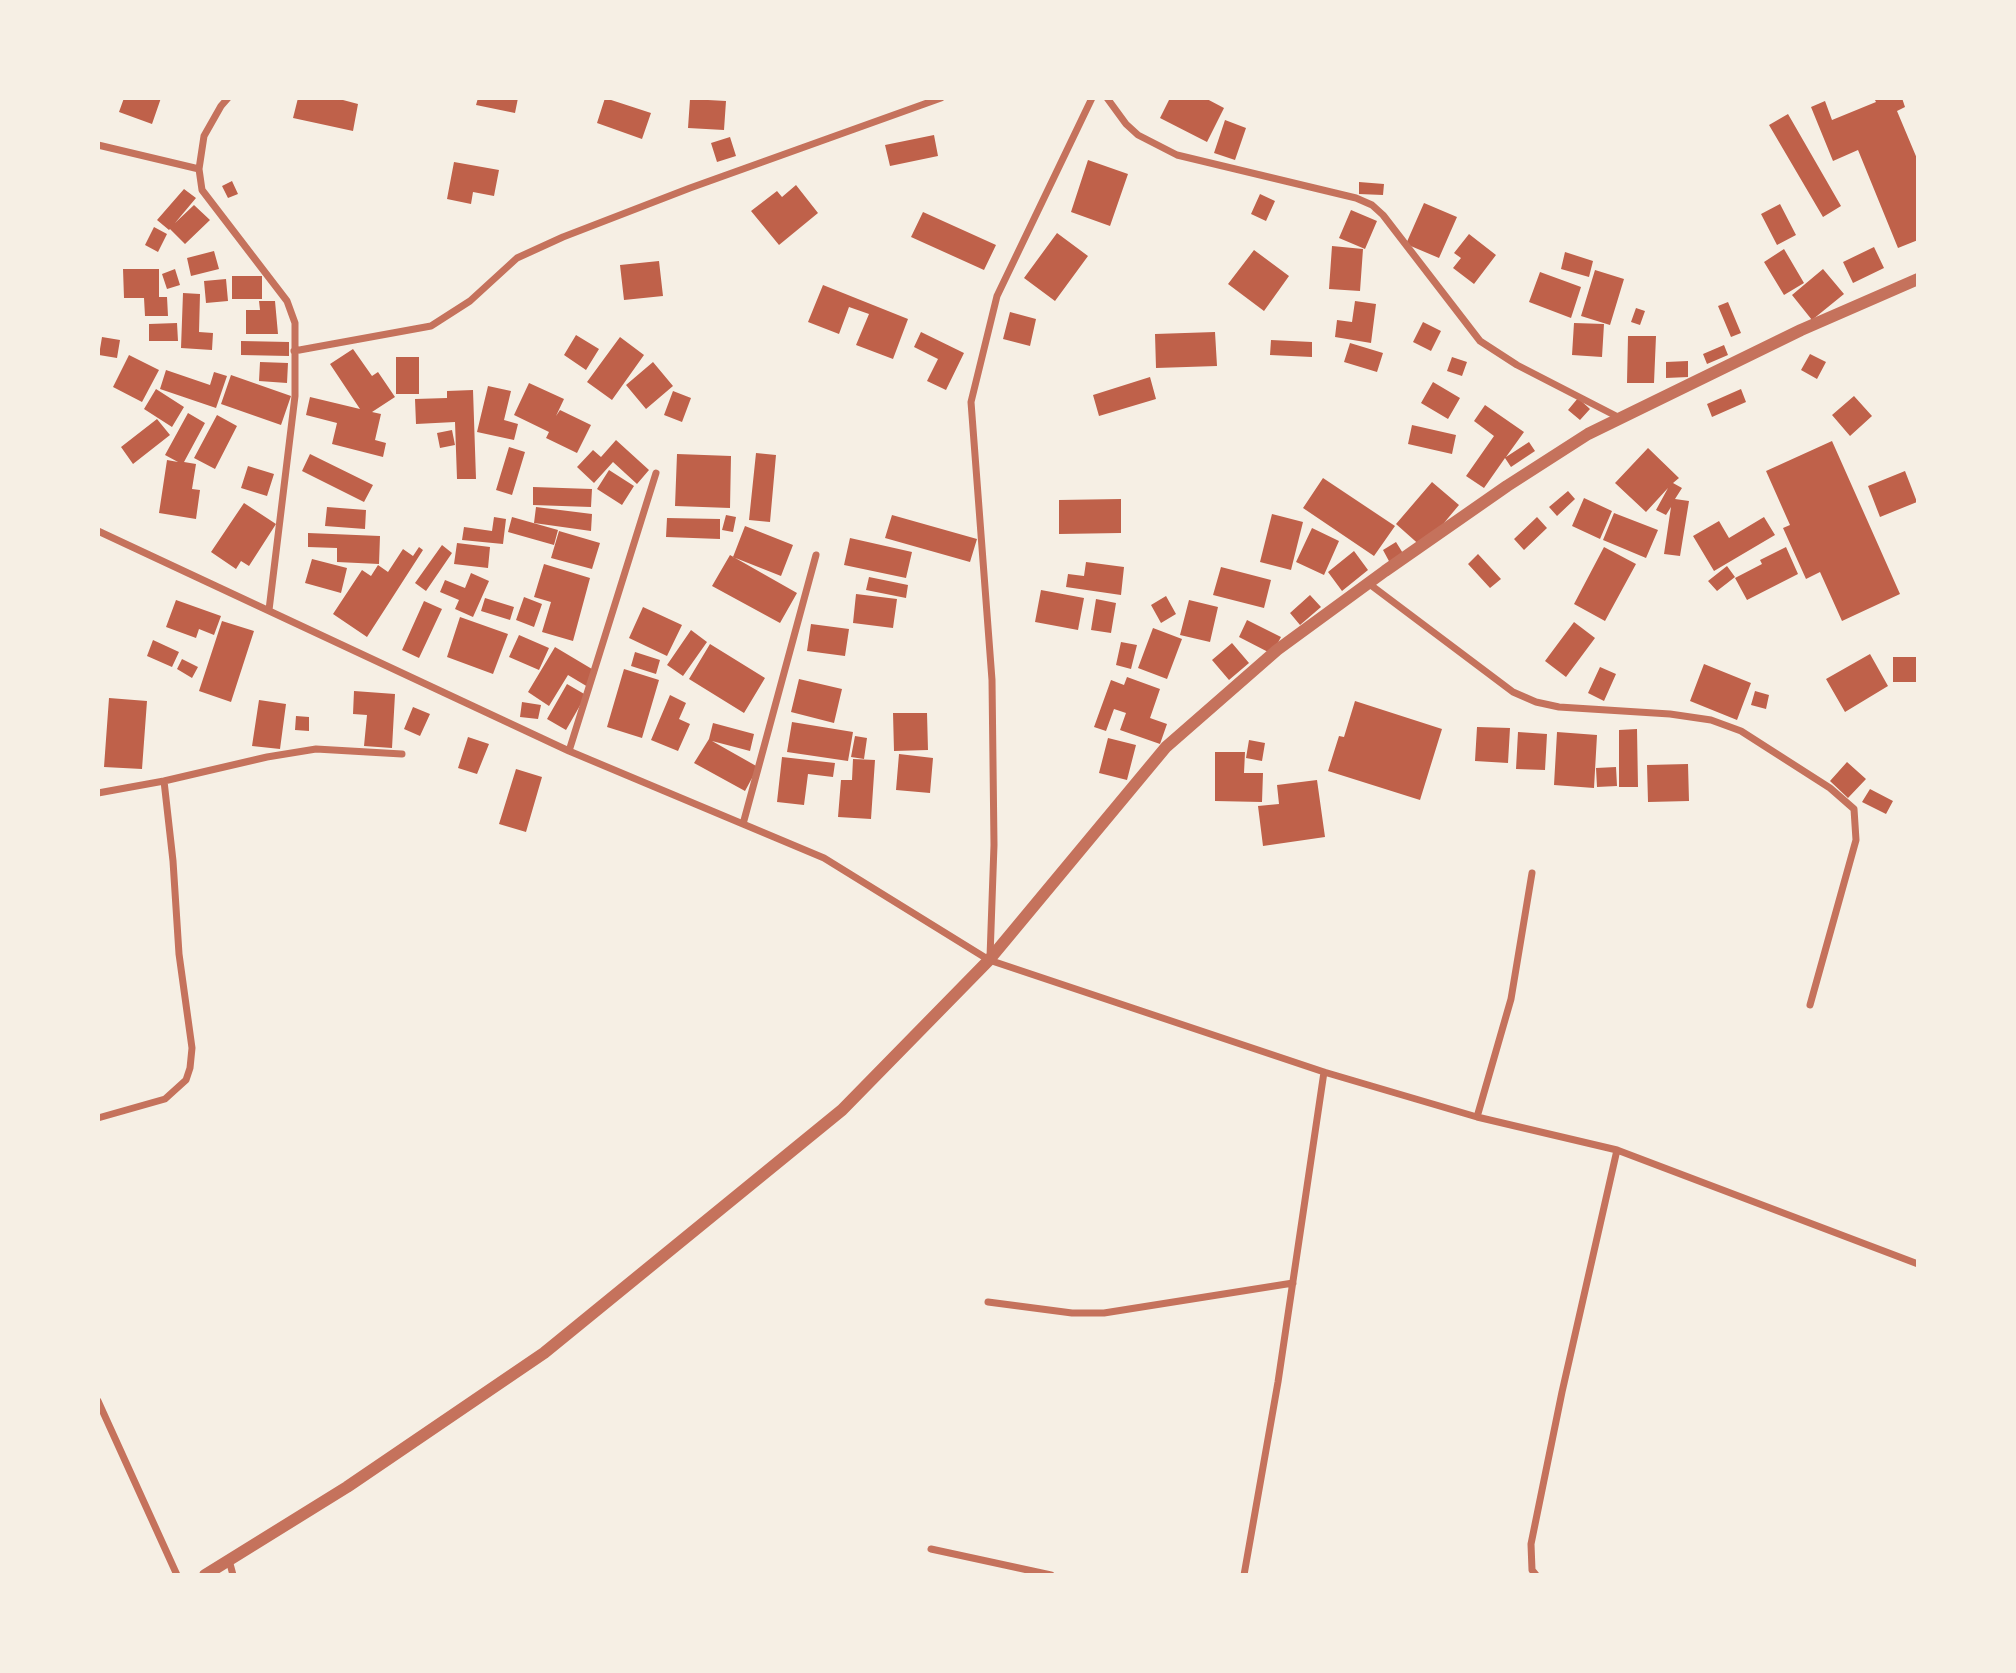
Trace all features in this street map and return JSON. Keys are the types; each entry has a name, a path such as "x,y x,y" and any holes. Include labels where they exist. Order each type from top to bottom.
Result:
{"street":[{"path":"228,98 204,136 199,169 202,190 287,301 295,323 295,396 269,610"},
{"path":"294,351 431,326 470,301 517,258 563,237 690,188 941,98"},
{"path":"989,960 994,845 992,680 971,402 997,296 1092,98"},
{"path":"1107,98 1126,124 1138,135 1177,155 1356,198 1372,205 1383,215 1480,341 1517,365 1621,418"},
{"path":"98,145 199,169"},
{"path":"205,1575 347,1487 544,1353 842,1110 989,960 1166,747 1277,650 1507,486 1588,434 1801,330 1918,279"},
{"path":"569,751 656,473"},
{"path":"98,531 569,751 824,858 989,960 1324,1072 1477,1117 1617,1150 1918,1264"},
{"path":"743,824 816,555"},
{"path":"1368,583 1513,692 1535,702 1559,707 1670,714 1711,720 1741,730 1830,788 1854,809 1856,840 1811,1006"},
{"path":"98,793 316,749 402,754"},
{"path":"98,1118 165,1099 186,1080 190,1068 192,1048 179,954 164,781"},
{"path":"1477,1117 1511,999 1532,873"},
{"path":"1244,1575 1276,1395 1324,1072"},
{"path":"1536,1575 1532,1570 1531,1544 1562,1392 1617,1150"},
{"path":"988,1302 1104,1313 1293,1283"},
{"path":"98,1401 177,1575"},
{"path":"931,1549 1051,1575"},
{"path":"229,1560 233,1575"}],"building":[{"path":"124,98 161,98 152,124 119,112"},
{"path":"298,98 343,98 358,104 353,131 293,118"},
{"path":"478,98 518,98 515,113 476,105"},
{"path":"605,98 651,113 642,139 597,123"},
{"path":"1170,98 1205,98 1224,108 1207,142 1160,118"},
{"path":"1874,98 1902,98 1905,107 1897,111 1918,161 1918,240 1898,248 1858,150 1833,161 1811,107 1825,101 1832,120 1876,102"},
{"path":"690,99 726,101 724,130 688,128"},
{"path":"1788,114 1841,206 1823,217 1769,125"},
{"path":"1225,120 1246,128 1235,160 1214,153"},
{"path":"934,135 938,156 890,166 885,145"},
{"path":"730,137 736,156 717,162 711,143"},
{"path":"1088,160 1128,174 1110,226 1071,212"},
{"path":"454,162 499,170 494,196 473,192 471,204 447,199"},
{"path":"232,181 238,194 228,198 222,186"},
{"path":"1359,182 1384,184 1383,195 1359,194"},
{"path":"796,185 818,213 779,245 751,211 777,191 782,197"},
{"path":"184,189 196,198 175,223 194,205 210,220 185,244 157,220"},
{"path":"1260,194 1275,201 1266,221 1251,214"},
{"path":"1424,203 1457,217 1439,258 1406,244"},
{"path":"1780,204 1796,235 1777,245 1761,214"},
{"path":"1351,210 1377,221 1365,249 1339,238"},
{"path":"923,212 996,245 984,270 911,237"},
{"path":"154,227 167,234 158,252 145,245"},
{"path":"1057,233 1088,256 1055,301 1024,278"},
{"path":"1469,234 1496,255 1474,284 1453,268 1461,258 1454,253"},
{"path":"1332,246 1363,249 1360,291 1329,289"},
{"path":"1874,247 1884,268 1853,283 1843,262"},
{"path":"1784,249 1804,283 1784,295 1764,262"},
{"path":"1254,250 1289,276 1264,311 1228,284"},
{"path":"214,251 219,269 191,276 187,258"},
{"path":"1565,252 1593,261 1589,277 1561,269"},
{"path":"659,261 663,296 624,300 620,265"},
{"path":"123,269 159,269 159,297 167,297 168,316 145,316 144,298 124,298"},
{"path":"175,269 180,285 167,289 162,274"},
{"path":"1823,269 1844,294 1812,320 1792,295"},
{"path":"1595,270 1624,279 1610,325 1581,316"},
{"path":"1540,272 1581,287 1571,318 1529,302"},
{"path":"232,276 262,276 262,299 232,299"},
{"path":"226,279 228,301 206,303 204,281"},
{"path":"823,285 908,319 893,359 856,345 869,314 849,307 839,334 808,322"},
{"path":"183,293 200,294 199,332 213,333 212,350 181,348"},
{"path":"259,301 275,301 278,334 246,334 246,310 260,310"},
{"path":"1355,301 1376,304 1371,343 1335,337 1337,320 1352,322"},
{"path":"1728,302 1741,333 1731,337 1718,306"},
{"path":"1636,308 1645,311 1640,325 1631,322"},
{"path":"1010,312 1036,319 1030,346 1003,339"},
{"path":"1423,322 1441,331 1431,351 1413,342"},
{"path":"177,323 178,341 149,341 149,324"},
{"path":"1574,323 1604,324 1602,357 1572,355"},
{"path":"921,332 964,353 946,390 927,381 938,359 914,347"},
{"path":"1215,332 1217,366 1156,368 1155,334"},
{"path":"576,335 599,349 586,370 564,355"},
{"path":"1628,336 1656,336 1654,383 1627,383"},
{"path":"102,337 120,340 117,358 99,355"},
{"path":"620,337 644,355 612,400 587,382"},
{"path":"1271,340 1312,342 1312,357 1270,355"},
{"path":"241,341 289,342 289,356 241,355"},
{"path":"1350,343 1383,353 1377,372 1344,362"},
{"path":"1724,345 1728,355 1707,364 1703,354"},
{"path":"353,349 372,376 378,372 395,397 372,412 381,414 375,440 386,443 383,457 332,444 337,423 306,415 310,397 360,409 330,364"},
{"path":"1810,354 1826,362 1817,379 1801,370"},
{"path":"129,355 159,370 142,402 113,387"},
{"path":"396,357 419,357 419,394 396,394"},
{"path":"1452,357 1467,362 1462,376 1447,371"},
{"path":"1688,361 1688,377 1666,378 1666,362"},
{"path":"260,362 288,363 287,383 259,381"},
{"path":"653,362 673,386 646,409 626,385"},
{"path":"166,370 210,385 214,372 227,376 216,408 160,389"},
{"path":"231,375 291,396 281,425 221,404"},
{"path":"1150,377 1156,399 1099,416 1093,395"},
{"path":"1433,382 1460,398 1448,419 1421,403"},
{"path":"529,383 564,399 556,416 560,410 591,425 577,453 546,438 549,432 514,415"},
{"path":"488,386 511,391 504,420 518,424 514,440 477,432"},
{"path":"156,389 184,407 172,427 144,409"},
{"path":"1741,389 1746,402 1712,417 1707,404"},
{"path":"473,390 476,479 457,479 455,422 416,424 415,399 447,398 447,391"},
{"path":"673,391 691,398 682,422 664,415"},
{"path":"1854,396 1872,416 1850,436 1832,415"},
{"path":"1578,398 1590,409 1580,420 1568,410"},
{"path":"1485,405 1524,432 1506,457 1529,442 1535,451 1511,467 1505,458 1484,488 1466,476 1494,436 1474,421"},
{"path":"188,413 205,423 184,462 196,464 192,489 200,490 196,519 159,513 167,460 178,462 165,455"},
{"path":"217,415 237,426 215,469 194,458"},
{"path":"157,419 170,435 133,464 121,447"},
{"path":"1412,425 1456,435 1452,454 1408,444"},
{"path":"452,430 455,445 440,448 437,433"},
{"path":"616,440 649,470 637,484 613,462 594,483 577,467 593,450 601,457"},
{"path":"1832,441 1900,594 1842,621 1820,572 1806,579 1783,528 1790,525 1766,471"},
{"path":"509,447 525,452 512,495 496,490"},
{"path":"1648,448 1679,478 1673,483 1682,488 1675,499 1689,501 1680,556 1664,554 1671,507 1666,515 1656,510 1668,488 1646,512 1615,483"},
{"path":"756,453 776,455 770,522 749,520"},
{"path":"310,454 373,485 364,502 302,471"},
{"path":"677,454 731,456 730,508 675,506"},
{"path":"248,466 274,474 267,496 241,488"},
{"path":"609,470 634,486 622,505 597,489"},
{"path":"1905,471 1917,502 1880,517 1868,486"},
{"path":"1323,478 1395,526 1374,556 1303,508"},
{"path":"1432,482 1459,505 1423,548 1396,524"},
{"path":"533,487 592,489 591,507 533,505"},
{"path":"1568,491 1575,499 1557,516 1549,507"},
{"path":"1584,498 1612,511 1600,539 1572,526"},
{"path":"1121,499 1121,533 1059,534 1059,500"},
{"path":"244,503 276,524 249,566 241,561 236,569 211,552"},
{"path":"327,507 366,510 365,529 325,526"},
{"path":"536,507 592,514 591,531 534,523"},
{"path":"1614,513 1658,530 1646,558 1603,540"},
{"path":"1272,514 1303,522 1291,570 1260,562"},
{"path":"726,515 736,517 733,532 722,530"},
{"path":"892,515 977,539 970,562 885,538"},
{"path":"494,517 506,519 503,544 462,540 464,527 492,531"},
{"path":"512,517 558,530 554,545 508,532"},
{"path":"1537,517 1547,528 1524,550 1514,539"},
{"path":"1764,517 1775,535 1714,571 1693,536 1719,521 1729,538"},
{"path":"667,518 720,519 720,539 666,537"},
{"path":"745,526 793,545 781,576 733,557"},
{"path":"1312,528 1339,541 1324,575 1296,562"},
{"path":"559,531 600,543 592,569 551,558"},
{"path":"308,533 380,536 379,564 337,562 337,548 308,547"},
{"path":"850,538 912,552 906,578 844,565"},
{"path":"1396,542 1404,555 1390,563 1383,550"},
{"path":"457,543 490,547 488,568 454,564"},
{"path":"442,545 452,553 426,591 415,583"},
{"path":"419,547 423,550 367,637 333,614 362,570 371,576 378,565 388,572 403,549 413,556"},
{"path":"1604,547 1636,564 1605,621 1574,604"},
{"path":"1786,547 1798,574 1747,600 1735,578 1762,564 1760,560"},
{"path":"1354,551 1368,570 1342,591 1328,572"},
{"path":"1478,554 1501,579 1490,588 1468,564"},
{"path":"730,555 797,593 780,623 712,586"},
{"path":"312,559 347,568 341,593 305,583"},
{"path":"1086,562 1124,567 1121,595 1066,587 1068,574 1084,576"},
{"path":"544,564 590,578 573,641 542,632 551,602 534,597"},
{"path":"1727,566 1735,577 1717,591 1708,581"},
{"path":"1221,567 1271,580 1264,608 1213,595"},
{"path":"471,573 489,581 473,617 455,609 459,600 440,592 445,580 465,588"},
{"path":"869,577 908,585 906,598 866,590"},
{"path":"1041,590 1084,598 1078,630 1035,622"},
{"path":"856,594 897,599 893,628 853,623"},
{"path":"1310,595 1321,607 1300,625 1290,613"},
{"path":"1166,596 1176,614 1161,623 1151,605"},
{"path":"524,597 542,604 534,627 516,620"},
{"path":"485,598 514,607 510,620 481,611"},
{"path":"1096,599 1116,603 1111,633 1091,630"},
{"path":"176,600 221,616 214,635 199,629 196,638 166,627"},
{"path":"1189,600 1218,607 1210,642 1180,635"},
{"path":"424,601 442,609 419,658 402,650"},
{"path":"643,607 682,625 667,656 629,638"},
{"path":"460,617 508,634 493,674 447,657"},
{"path":"1247,620 1281,637 1272,654 1239,637"},
{"path":"222,621 254,631 231,702 199,691"},
{"path":"1574,622 1595,638 1566,677 1545,661"},
{"path":"811,624 849,629 845,656 807,651"},
{"path":"1153,628 1182,639 1167,679 1138,668"},
{"path":"691,630 707,642 683,676 667,665"},
{"path":"519,635 549,648 539,670 509,657"},
{"path":"153,640 179,652 172,667 147,656"},
{"path":"1121,642 1137,645 1131,669 1116,665"},
{"path":"1232,643 1249,663 1229,680 1212,660"},
{"path":"710,644 765,678 744,713 689,679"},
{"path":"555,647 597,672 588,687 568,675 549,706 528,692"},
{"path":"635,652 660,660 656,674 631,666"},
{"path":"1870,654 1888,686 1845,712 1826,679"},
{"path":"1893,657 1918,657 1918,682 1893,682"},
{"path":"182,659 198,667 192,678 177,669"},
{"path":"1704,664 1751,683 1737,720 1690,701"},
{"path":"1600,667 1616,674 1604,701 1588,693"},
{"path":"624,669 659,680 642,738 607,727"},
{"path":"1127,677 1160,689 1150,718 1167,724 1160,744 1120,730 1126,713 1114,709 1106,731 1094,727 1111,680 1124,685"},
{"path":"799,679 842,689 834,723 791,712"},
{"path":"567,684 586,695 566,730 547,719"},
{"path":"354,691 395,694 392,748 364,746 367,715 353,714"},
{"path":"1755,691 1769,695 1766,709 1751,705"},
{"path":"670,695 686,703 679,719 690,724 678,751 651,740"},
{"path":"109,698 147,701 142,769 104,767"},
{"path":"259,700 286,704 280,749 252,746"},
{"path":"1355,701 1442,729 1420,800 1328,771 1339,736 1344,737"},
{"path":"522,702 541,705 538,719 520,717"},
{"path":"413,707 430,714 420,736 404,729"},
{"path":"893,713 927,713 928,750 894,751"},
{"path":"296,716 309,717 309,731 295,730"},
{"path":"792,722 853,732 848,761 787,752"},
{"path":"713,723 754,734 750,751 712,741 758,767 745,791 694,763 709,739"},
{"path":"1477,727 1510,728 1508,763 1475,761"},
{"path":"1637,729 1638,787 1619,787 1619,730"},
{"path":"1518,732 1547,734 1545,770 1516,769"},
{"path":"1557,732 1597,735 1594,788 1554,785"},
{"path":"855,736 867,738 864,759 851,757"},
{"path":"468,737 489,744 477,774 458,768"},
{"path":"1108,738 1136,745 1127,780 1099,773"},
{"path":"1249,740 1265,743 1262,761 1246,758"},
{"path":"1215,752 1245,752 1244,773 1263,773 1262,802 1215,801"},
{"path":"899,754 933,758 930,793 896,790"},
{"path":"782,757 835,763 833,777 808,774 804,805 777,802"},
{"path":"853,759 875,760 871,819 838,817 841,780 852,780"},
{"path":"1847,762 1866,779 1848,798 1830,781"},
{"path":"1688,764 1689,801 1648,802 1647,765"},
{"path":"1616,767 1617,786 1597,787 1596,768"},
{"path":"516,769 542,777 526,832 499,824"},
{"path":"1317,780 1325,837 1263,846 1258,806 1279,804 1277,785"},
{"path":"1870,789 1893,801 1886,814 1862,802"}]}
